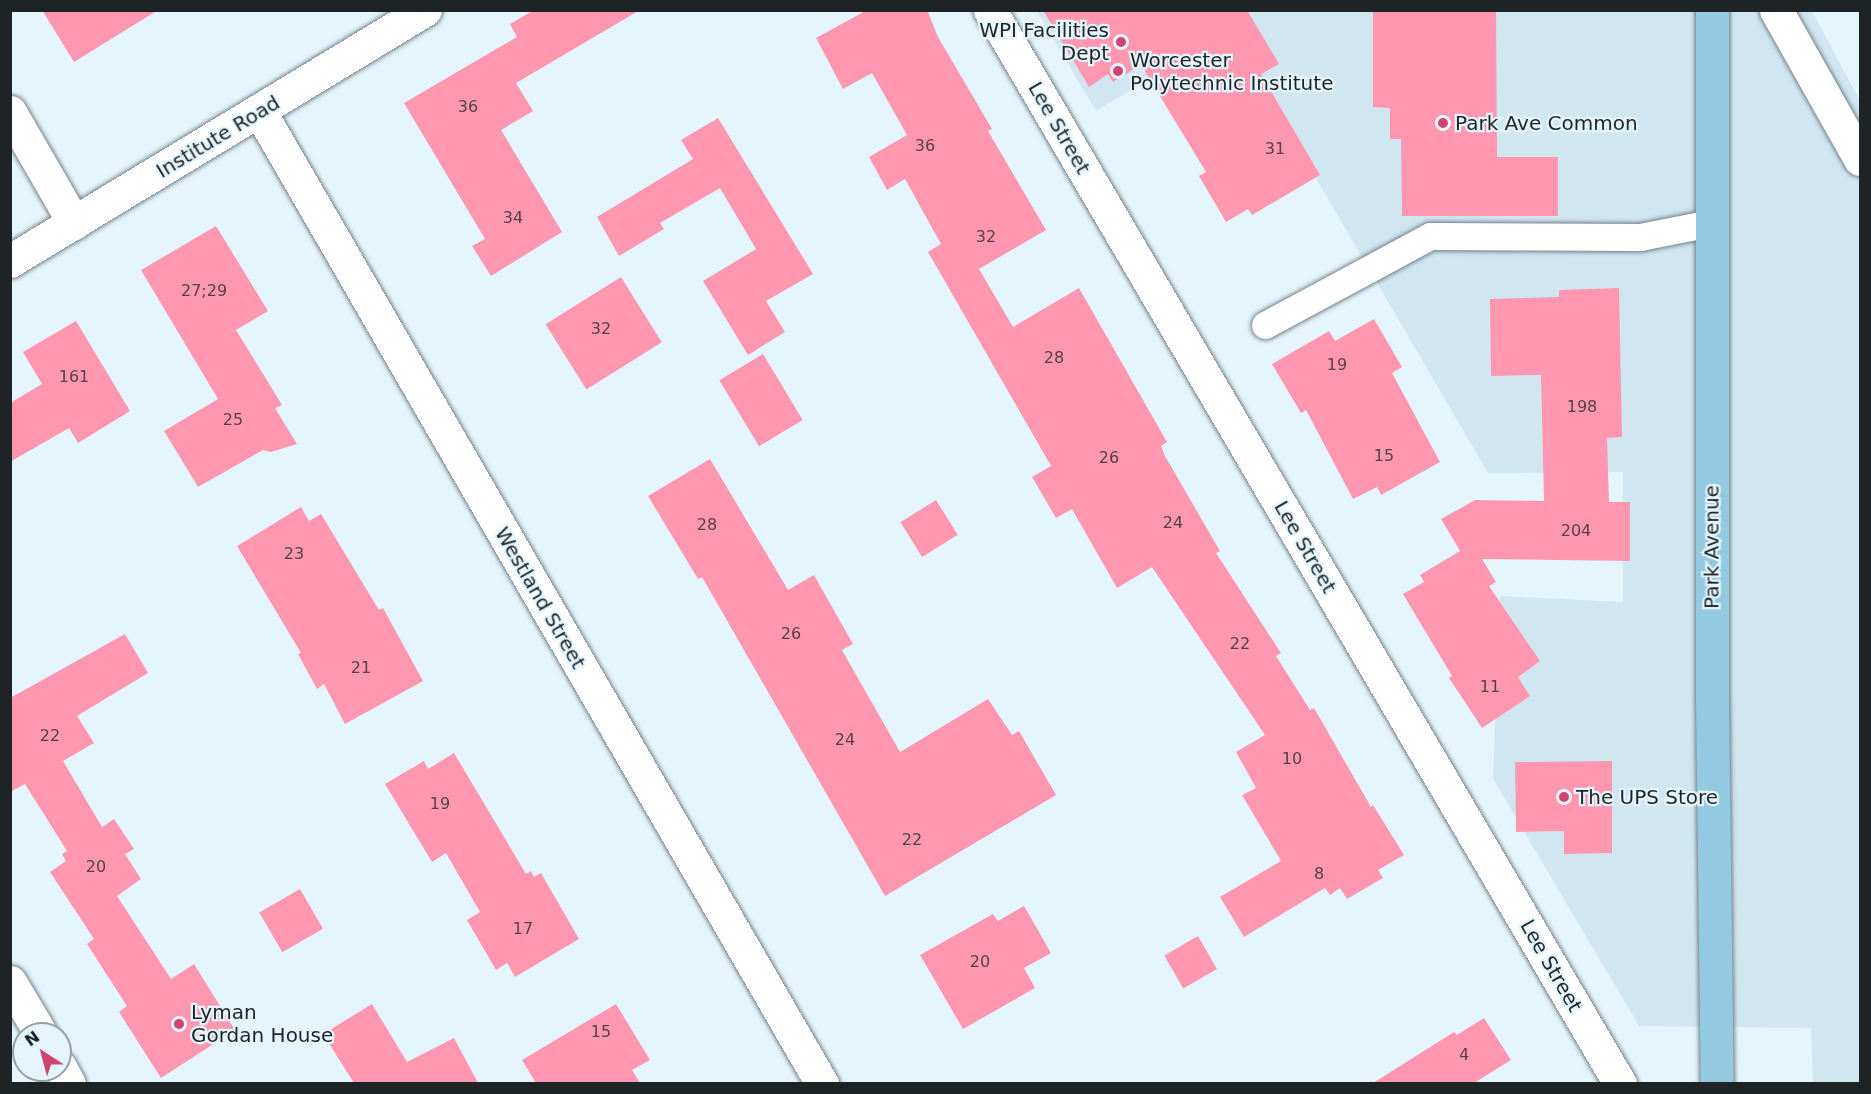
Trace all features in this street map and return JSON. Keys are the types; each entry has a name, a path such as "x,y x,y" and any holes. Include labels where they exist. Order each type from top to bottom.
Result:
{"main road":[{"name":"Park Avenue","path":"1712,10 1711,223 1717,1083"}],"street":[{"name":"Institute Road","path":"10,261 260,112 425,10"},
{"name":"Lee Street","path":"990,10 1620,1083"},
{"path":"1776,10 1860,159"},
{"path":"10,112 74,223"},
{"name":"Westland Street","path":"260,112 822,1083"},
{"path":"10,982 34,1022"}],"lane":[{"path":"1265,325 1430,236 1640,237 1711,223"}],"shaded area":[{"path":"1037,11 1812,11 1860,101 1860,1083 1813,1083 1811,1028 1639,1026 1493,779 1500,596 1623,602 1623,472 1488,473 1230,31 1096,111"}],"building":[{"path":"42,10 158,10 74,62"},
{"path":"534,10 640,10 516,83 533,111 501,130 562,232 491,276 472,246 485,239 404,103 517,37 510,24"},
{"path":"867,10 927,10 938,37 992,129 988,131 1046,230 979,269 1013,327 1079,288 1167,442 1161,446 1165,456 1220,551 1216,553 1281,653 1276,656 1310,710 1314,708 1371,807 1373,805 1404,855 1378,870 1383,878 1347,899 1340,888 1330,895 1325,888 1244,937 1220,897 1281,861 1242,795 1256,788 1236,752 1265,735 1152,567 1117,588 1072,509 1056,518 1032,477 1051,466 928,252 941,244 905,179 887,190 869,157 907,135 872,73 843,89 816,38"},
{"path":"1043,10 1247,10 1279,64 1261,74 1320,175 1252,215 1248,209 1226,222 1199,176 1206,172 1141,65 1113,82 1108,74 1089,87"},
{"name":"Park Ave Common","path":"1373,10 1496,10 1497,157 1558,157 1558,216 1402,216 1401,139 1390,139 1390,108 1373,107"},
{"path":"718,118 813,274 766,301 785,332 748,355 703,281 756,249 720,188 660,223 664,229 619,256 597,217 693,159 681,140"},
{"path":"216,226 268,311 236,330 282,405 275,408 297,444 271,452 263,450 198,487 164,431 218,399 141,270"},
{"path":"621,277 662,342 586,389 546,324"},
{"path":"1619,288 1622,437 1607,438 1609,502 1630,502 1630,561 1482,559 1496,582 1489,586 1540,661 1518,677 1530,696 1482,728 1449,678 1452,676 1403,594 1424,582 1420,575 1460,551 1441,519 1475,500 1544,501 1541,375 1491,376 1490,299 1559,297 1559,290"},
{"path":"1374,319 1402,367 1392,373 1440,462 1381,495 1377,487 1353,499 1306,410 1301,413 1272,364 1329,331 1335,341"},
{"path":"76,321 130,411 78,443 69,428 10,462 10,403 42,384 23,352"},
{"path":"763,354 803,420 759,446 719,380"},
{"path":"710,459 788,590 814,575 853,644 842,650 900,752 988,699 1012,735 1019,731 1056,795 885,896 702,577 698,579 648,496"},
{"path":"936,500 958,535 922,557 900,522"},
{"path":"301,507 309,521 321,514 379,610 383,608 423,681 345,724 324,684 317,689 298,654 301,653 237,546"},
{"path":"125,634 148,673 77,716 94,743 63,761 102,827 114,819 134,849 125,854 141,879 117,896 171,979 194,964 235,1030 161,1078 119,1012 127,1006 87,944 94,939 50,872 66,861 62,854 67,851 25,784 10,792 10,698"},
{"path":"454,753 526,874 531,871 534,877 541,873 579,939 515,977 507,963 496,970 467,920 480,912 446,853 432,862 385,784 424,761 428,769"},
{"name":"The UPS Store","path":"1612,761 1612,853 1564,854 1564,831 1516,832 1515,762"},
{"path":"300,889 323,929 282,952 259,912"},
{"path":"1024,906 1051,953 1024,968 1035,988 963,1029 920,955 993,914 998,921"},
{"path":"1198,936 1217,969 1183,988 1164,955"},
{"path":"372,1004 407,1062 454,1038 478,1083 354,1083 323,1034"},
{"path":"616,1004 650,1060 632,1070 640,1083 536,1083 522,1060"},
{"path":"1484,1018 1511,1060 1474,1083 1373,1083 1454,1032 1457,1035"}],"place":[{"name":"WPI Facilities Dept","path":"1121,42"},
{"name":"Worcester Polytechnic Institute","path":"1118,71"},
{"name":"Park Ave Common","path":"1443,123"},
{"name":"The UPS Store","path":"1564,797"},
{"name":"Lyman Gordan House","path":"179,1024"}]}
